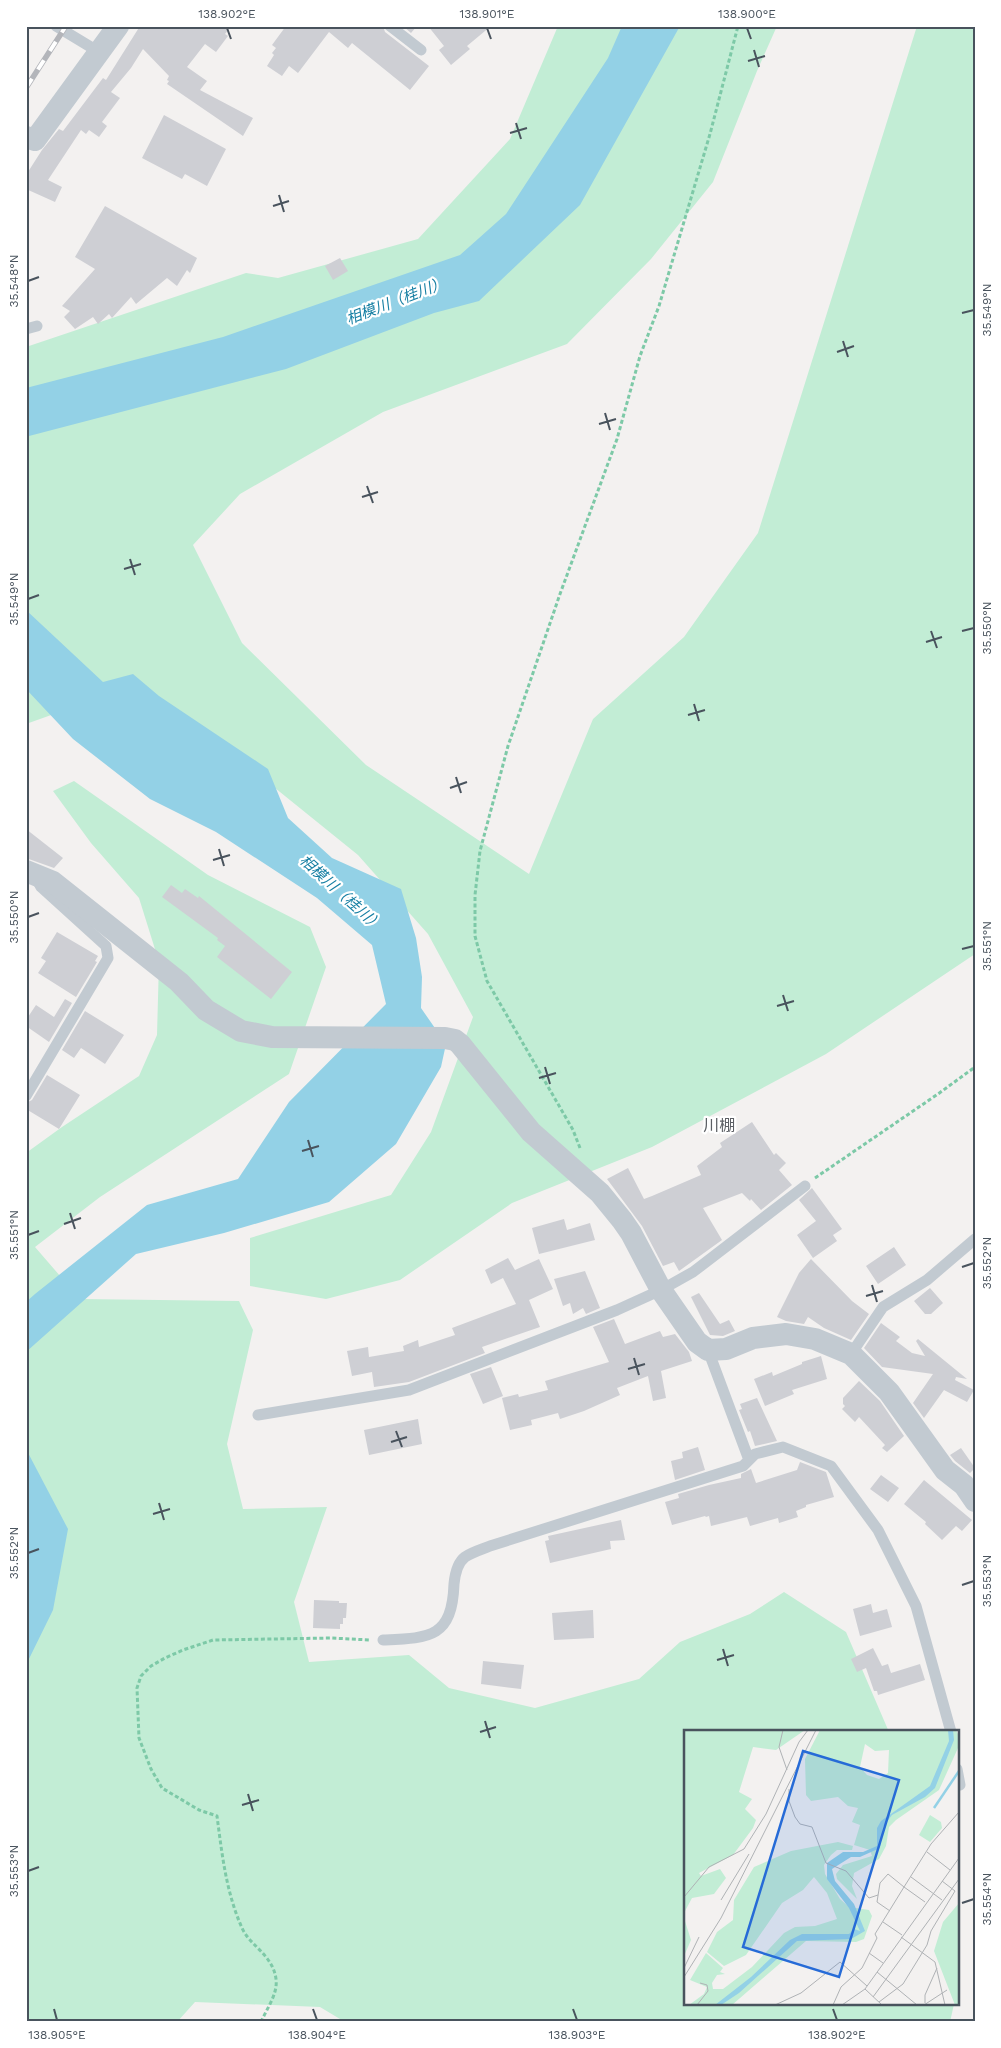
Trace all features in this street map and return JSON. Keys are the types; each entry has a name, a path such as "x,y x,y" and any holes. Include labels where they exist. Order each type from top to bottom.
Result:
{"street":[{"path":"26,137 35,140 118,26"},
{"path":"30,873 53,882 179,982 206,1010 241,1031 272,1037 445,1038 455,1040 531,1132 600,1193 631,1233 661,1290 697,1342 708,1350 726,1349 753,1338 786,1334 815,1339 851,1354 889,1392 945,1470 964,1484 975,1501"}],"lane":[{"path":"56,26 99,52"},
{"path":"390,26 421,50"},
{"path":"26,1096 108,958 106,946 41,887 30,873"},
{"path":"258,1415 409,1390 617,1310 661,1290 693,1272 805,1186"},
{"path":"851,1354 882,1308 927,1280 975,1239"},
{"path":"708,1350 749,1460"},
{"path":"383,1640 411,1638 435,1633 447,1622 454,1603 455,1573 466,1556 490,1546 743,1466 755,1454 783,1447 831,1466 878,1530 916,1606 950,1730"},
{"path":"958,1775 960,1785"}],"path":[{"path":"580,1150 573,1130 487,981 476,936 475,895 480,851 508,746 560,594 617,439 640,356 659,306 707,144 738,26"},
{"path":"805,1186 975,1067"},
{"path":"261,2022 273,1999 276,1979 267,1957 243,1930 225,1876 217,1816 199,1810 162,1788 151,1769 139,1738 137,1688 141,1676 151,1666 183,1650 213,1640 331,1638 383,1640"}],"green space":[{"path":"558,26 777,26 713,182 651,259 567,344 383,412 240,494 193,545 242,643 366,765 529,874 593,719 684,637 758,533 917,26 975,26 975,954 826,1054 652,1147 512,1203 400,1280 326,1299 250,1286 250,1238 391,1195 431,1132 473,1017 428,934 358,855 222,745 110,694 26,724 26,347 246,273 278,278 418,239 510,139"},
{"path":"74,781 208,875 310,927 326,967 289,1074 100,1197 35,1247 80,1299 239,1301 253,1330 227,1444 243,1509 327,1507 294,1602 309,1662 409,1655 449,1688 535,1708 639,1679 680,1642 750,1614 784,1592 846,1632 888,1730 684,1730 684,2006 954,2006 950,2022 345,2022 320,2007 195,2002 177,2022 26,2022 26,1153 139,1076 157,1035 159,962 139,898 91,843 53,791"}],"water":[{"name":"相模川（桂川）","path":"622,26 680,26 580,205 479,301 434,313 286,369 29,436 26,442 26,388 223,337 460,255 506,214 608,58"},
{"name":"相模川（桂川）","path":"26,610 103,682 133,674 159,696 268,769 288,818 332,858 401,889 416,938 422,977 421,1008 446,1044 441,1067 396,1144 329,1202 224,1233 136,1254 26,1352 26,1302 147,1205 238,1179 289,1102 386,1004 372,945 317,898 216,832 150,799 73,739 26,689"},
{"path":"26,1449 68,1529 53,1610 26,1665"}],"building":[{"path":"140,26 231,26 225,34 228,36 216,52 205,44 187,67 207,81 200,90 253,118 243,136 167,84 169,76 143,49 131,68 111,92 120,98 102,122 107,126 99,137 89,130 86,134 81,130 48,180 62,187 55,202 26,189 26,175 42,150 59,129 63,131 103,78 106,80"},
{"path":"286,26 383,26 385,32 429,66 410,90 352,43 348,48 329,32 298,73 289,66 282,76 267,66 276,48 272,45"},
{"path":"403,26 417,26 411,33"},
{"path":"428,26 491,26 467,46 470,49 451,65 439,50 444,46"},
{"path":"164,115 226,149 207,186 185,174 182,179 142,158"},
{"path":"105,206 197,258 190,273 187,270 177,286 167,278 136,304 131,297 112,318 109,314 98,324 93,317 75,329 64,317 70,311 62,306 95,269 75,257"},
{"path":"340,258 348,271 333,280 325,266"},
{"path":"26,829 63,858 54,868 26,858"},
{"path":"171,885 182,893 185,889 198,898 199,896 292,972 271,999 217,957 225,946 217,940 218,938 162,897"},
{"path":"57,932 98,956 95,961 97,962 76,997 38,973 46,961 41,958"},
{"path":"65,999 72,1003 49,1042 26,1026 26,1020 36,1005 54,1017"},
{"path":"85,1011 124,1035 105,1064 81,1048 74,1058 62,1050"},
{"path":"47,1075 80,1095 59,1129 26,1109 26,1103 32,1100"},
{"path":"752,1122 774,1155 776,1153 786,1163 779,1170 792,1185 761,1210 751,1199 750,1201 742,1193 703,1208 722,1240 679,1271 674,1262 663,1266 642,1226 607,1179 628,1168 644,1199 652,1196 701,1175 697,1166 722,1147 720,1143"},
{"path":"812,1188 842,1229 833,1235 837,1241 813,1258 797,1235 816,1221 799,1200"},
{"path":"564,1219 567,1230 590,1223 595,1240 539,1254 532,1228"},
{"path":"894,1247 906,1265 878,1284 866,1266"},
{"path":"508,1258 515,1270 539,1259 553,1289 529,1300 540,1327 482,1347 485,1353 409,1382 374,1387 372,1372 352,1376 347,1351 368,1347 369,1357 404,1351 403,1346 418,1340 419,1347 455,1335 452,1328 516,1304 503,1278 491,1284 485,1270"},
{"path":"811,1259 852,1301 869,1314 851,1340 824,1328 808,1317 804,1324 786,1321 777,1317 799,1273"},
{"path":"585,1271 600,1308 586,1314 583,1308 573,1314 570,1303 563,1306 554,1279"},
{"path":"930,1288 943,1303 931,1314 925,1314 914,1301"},
{"path":"699,1293 720,1324 729,1320 735,1331 723,1336 710,1335 691,1297"},
{"path":"614,1319 625,1344 660,1331 663,1337 675,1334 689,1352 692,1361 661,1371 666,1398 653,1401 648,1376 617,1388 620,1395 584,1411 560,1419 558,1413 531,1420 532,1425 510,1430 502,1398 518,1394 519,1397 548,1390 545,1381 609,1362 593,1327"},
{"path":"881,1323 900,1337 896,1341 912,1353 925,1356 916,1341 918,1339 967,1379 956,1377 955,1380 974,1390 967,1402 944,1390 924,1418 913,1403 933,1374 882,1367 864,1348"},
{"path":"821,1356 827,1379 792,1390 794,1394 765,1406 754,1379 772,1372 773,1376 802,1364 802,1362"},
{"path":"491,1367 503,1396 483,1404 470,1374"},
{"path":"859,1381 880,1401 904,1436 887,1452 882,1448 885,1445 859,1417 855,1422 842,1409 845,1406 843,1398"},
{"path":"757,1398 777,1441 755,1446 750,1431 748,1432 739,1410 742,1409 740,1404"},
{"path":"418,1419 422,1444 369,1455 364,1430"},
{"path":"698,1447 705,1470 675,1480 671,1461 683,1458 682,1452"},
{"path":"961,1448 975,1468 970,1473 950,1455"},
{"path":"800,1462 826,1472 834,1497 806,1505 806,1507 796,1511 798,1517 779,1523 778,1518 750,1526 747,1517 711,1526 709,1516 705,1516 672,1525 665,1502 679,1498 678,1494 741,1478 741,1474 751,1469 756,1483 797,1470"},
{"path":"881,1475 899,1488 888,1502 870,1489"},
{"path":"924,1480 972,1520 962,1531 956,1526 942,1540 925,1524 926,1522 904,1504"},
{"path":"621,1520 625,1540 610,1541 611,1549 550,1563 545,1541 549,1540 548,1536"},
{"path":"314,1600 347,1603 346,1618 343,1618 343,1624 340,1624 340,1629 313,1628"},
{"path":"871,1604 873,1613 887,1609 892,1627 860,1636 853,1609"},
{"path":"593,1610 594,1638 554,1640 552,1613"},
{"path":"873,1648 882,1666 888,1664 891,1673 920,1664 925,1680 878,1695 877,1691 874,1691 866,1668 857,1672 851,1659"},
{"path":"483,1661 524,1665 521,1689 481,1684"}],"railway":[{"path":"26,88 66,26"}],"district":[{"name":"川棚","path":"719,1125"}]}
